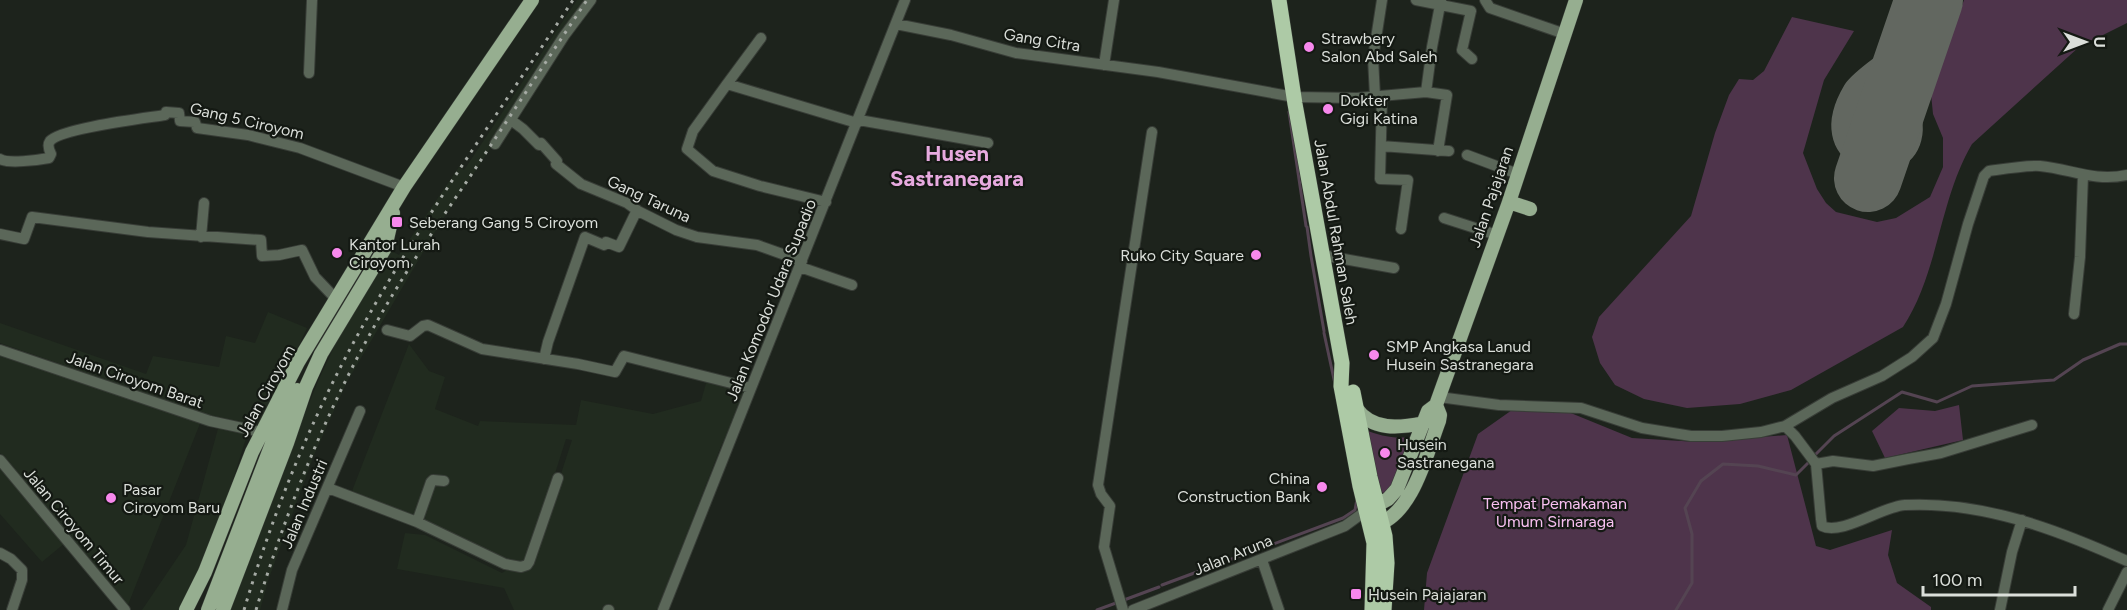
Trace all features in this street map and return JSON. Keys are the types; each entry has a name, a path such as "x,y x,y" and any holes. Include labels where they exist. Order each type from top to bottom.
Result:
{"highway":[{"name":"Jalan Abdul Rahman Saleh","path":"1279,0 1293,98 1342,363 1351,384 1370,477 1373,517"},
{"name":"Jalan Abdul Rahman Saleh","path":"1342,363 1341,386 1373,517"},
{"path":"1372,610 1375,554 1373,517"},
{"path":"1373,517 1387,562 1384,610"}],"main road":[{"name":"Jalan Ciroyom","path":"223,610 287,443 306,387 315,350 336,299 400,193 532,0"},
{"name":"Jalan Pajajaran","path":"1373,517 1397,489 1428,411 1438,401 1509,202 1576,0"},
{"name":"Jalan Ciroyom","path":"186,610 205,572 261,432 298,362 315,350 385,248 400,193"},
{"path":"1509,202 1530,209"},
{"path":"371,242 381,237 385,248"},
{"path":"208,610 273,441 315,350"},
{"name":"Jalan Pajajaran","path":"1373,517 1401,508 1410,494 1439,421 1438,401"},
{"path":"1356,408 1368,421 1376,424 1405,426 1424,423"}],"street":[{"path":"309,73 312,0"},
{"path":"495,144 564,36 591,0"},
{"name":"Jalan Komodor Udara Supadio","path":"663,610 905,0"},
{"path":"1104,65 1114,0"},
{"path":"1382,0 1373,58 1379,96 1380,179 1408,180 1401,229"},
{"path":"1416,0 1440,2 1471,11 1462,50 1472,59"},
{"path":"1485,0 1490,8 1565,34"},
{"path":"1381,146 1443,151 1447,95 1426,92 1431,47 1440,2"},
{"name":"Gang Citra","path":"896,24 951,35 1016,53 1185,77 1293,98 1379,96 1426,92"},
{"path":"761,38 693,131 687,149 713,171 760,186 826,202"},
{"path":"727,84 858,122 988,143"},
{"name":"Gang 5 Ciroyom","path":"0,159 7,162 49,158 51,154 48,146 50,141 56,137 94,126 165,115 166,112 177,111 180,121 195,122 197,128 248,135 300,148 397,183 400,193"},
{"name":"Gang Taruna","path":"511,120 539,145 547,148 557,161 556,164 581,184 627,203 664,224 697,237 757,245 852,285"},
{"path":"1124,608 1104,547 1110,506 1101,494 1098,484 1152,132"},
{"path":"1467,155 1518,174"},
{"path":"1438,401 1581,408 1642,428 1691,436 1761,432 1785,426 1832,398 1882,376 1912,357 1933,338 1949,294 1984,176 1989,171 2036,165 2083,175 2112,178 2127,175"},
{"path":"2074,314 2083,175"},
{"path":"201,237 204,203"},
{"path":"544,359 585,237 619,247 637,210"},
{"path":"0,234 24,239 32,217 201,237 261,240 262,256 302,250 315,277 336,299"},
{"path":"1444,218 1497,235"},
{"path":"1322,255 1394,268"},
{"path":"387,330 410,336 423,326 428,326 482,349 615,372 624,356 751,388"},
{"name":"Jalan Ciroyom Barat","path":"0,350 210,421 261,432"},
{"name":"Jalan Industri","path":"282,610 292,570 360,411"},
{"path":"1815,463 1833,461 1873,465 1899,461 1941,453 2032,425"},
{"path":"1785,426 1815,463 1822,526 1827,528 1842,526 1892,507 1905,505 1971,509 2048,528 2127,561"},
{"name":"Jalan Ciroyom Timur","path":"0,460 125,610"},
{"path":"328,488 417,522 504,564 520,567 529,562 558,477"},
{"path":"417,522 430,482 444,481"},
{"name":"Jalan Aruna","path":"1345,526 1373,517"},
{"name":"Jalan Aruna","path":"1133,610 1373,517"},
{"path":"2000,610 2012,552 2022,520"},
{"path":"0,553 11,559 22,570 22,580 12,610"},
{"path":"1262,560 1279,610"},
{"path":"2108,610 2127,572"}],"shaded area":[{"path":"577,0 590,0 439,225 347,382 314,455 269,578 260,610 230,610 287,456 341,332 390,250 399,255 459,167 464,170"},
{"path":"268,312 307,328 266,416 256,425 248,426 210,416 0,343 0,323 146,374 153,356 219,367 226,336 255,343"},
{"path":"409,344 429,371 445,377 435,409 478,426 480,421 576,425 581,400 653,414 701,401 707,380 746,390 720,449 657,610 514,610 504,588 397,569 405,533 425,535 502,573 512,567 530,569 572,440 566,439 528,558 522,565 352,491"},
{"name":"Pasar Ciroyom Baru","path":"0,354 201,421 126,610 0,453"},
{"path":"219,425 247,435 207,563 179,610 142,610 186,545"},
{"path":"0,466 65,543 42,562 0,514"}],"green space":[{"path":"1964,0 2127,0 2127,23 2079,47 1972,144 1952,188 1924,283 1903,327 1791,390 1740,404 1687,408 1644,399 1615,385 1600,363 1592,337 1599,317 1691,216 1715,133 1729,95 1739,79 1753,80 1764,71 1792,17 1854,31 1824,80 1803,153 1817,189 1826,203 1836,212 1877,222 1896,218 1930,197 1943,167 1943,138 1933,114 1931,94"},
{"path":"1959,405 1963,440 1885,458 1872,431 1899,408 1935,411"},
{"name":"Tempat Pemakaman Umum Sirnaraga","path":"1561,409 1632,438 1698,442 1787,435 1816,546 1830,550 1892,530 1888,555 1897,583 1931,607 1931,610 1424,610 1427,573 1478,434 1512,410"},
{"path":"1365,430 1389,437 1415,436 1394,488 1386,495 1379,490"}],"waterway":[{"path":"1289,112 1306,226"},
{"path":"1307,227 1311,256"},
{"path":"1311,256 1324,331"},
{"path":"1324,333 1335,384"},
{"path":"1814,456 1834,436 1902,392 1937,402 1972,386 2054,380 2083,360 2120,344 2127,344"},
{"path":"1676,610 1692,583 1692,534 1685,508 1701,481 1723,464 1758,466 1796,475 1810,461"},
{"path":"1260,549 1343,518 1355,510 1357,499"},
{"path":"1162,585 1256,550"},
{"path":"1124,600 1159,587"},
{"path":"1097,610 1116,603"}],"taxiway":[{"path":"1913,46 1874,75 1856,92 1846,115 1845,133 1851,146 1862,154 1875,158 1888,157 1900,151 1907,141 1909,122 1903,97 1903,84 1916,37"}],"runway":[{"path":"1868,178 1929,0"}],"railway":[{"path":"244,610 267,538 295,467 326,397 361,329 411,245 573,0"},
{"path":"256,610 279,539 320,435 370,334 417,256 587,0"}],"place":[{"name":"Strawbery Salon Abd Saleh","path":"1309,47"},
{"name":"Dokter Gigi Katina","path":"1328,109"},
{"name":"Seberang Gang 5 Ciroyom","path":"397,222"},
{"name":"Kantor Lurah Ciroyom","path":"337,253"},
{"name":"Ruko City Square","path":"1256,255"},
{"name":"SMP Angkasa Lanud Husein Sastranegara","path":"1374,355"},
{"name":"Husein Sastranegana","path":"1385,453"},
{"name":"China Construction Bank","path":"1322,487"},
{"name":"Pasar Ciroyom Baru","path":"111,498"},
{"name":"Husein Pajajaran","path":"1356,594"}],"district":[{"name":"Husen Sastranegara","path":"957,166"}]}
